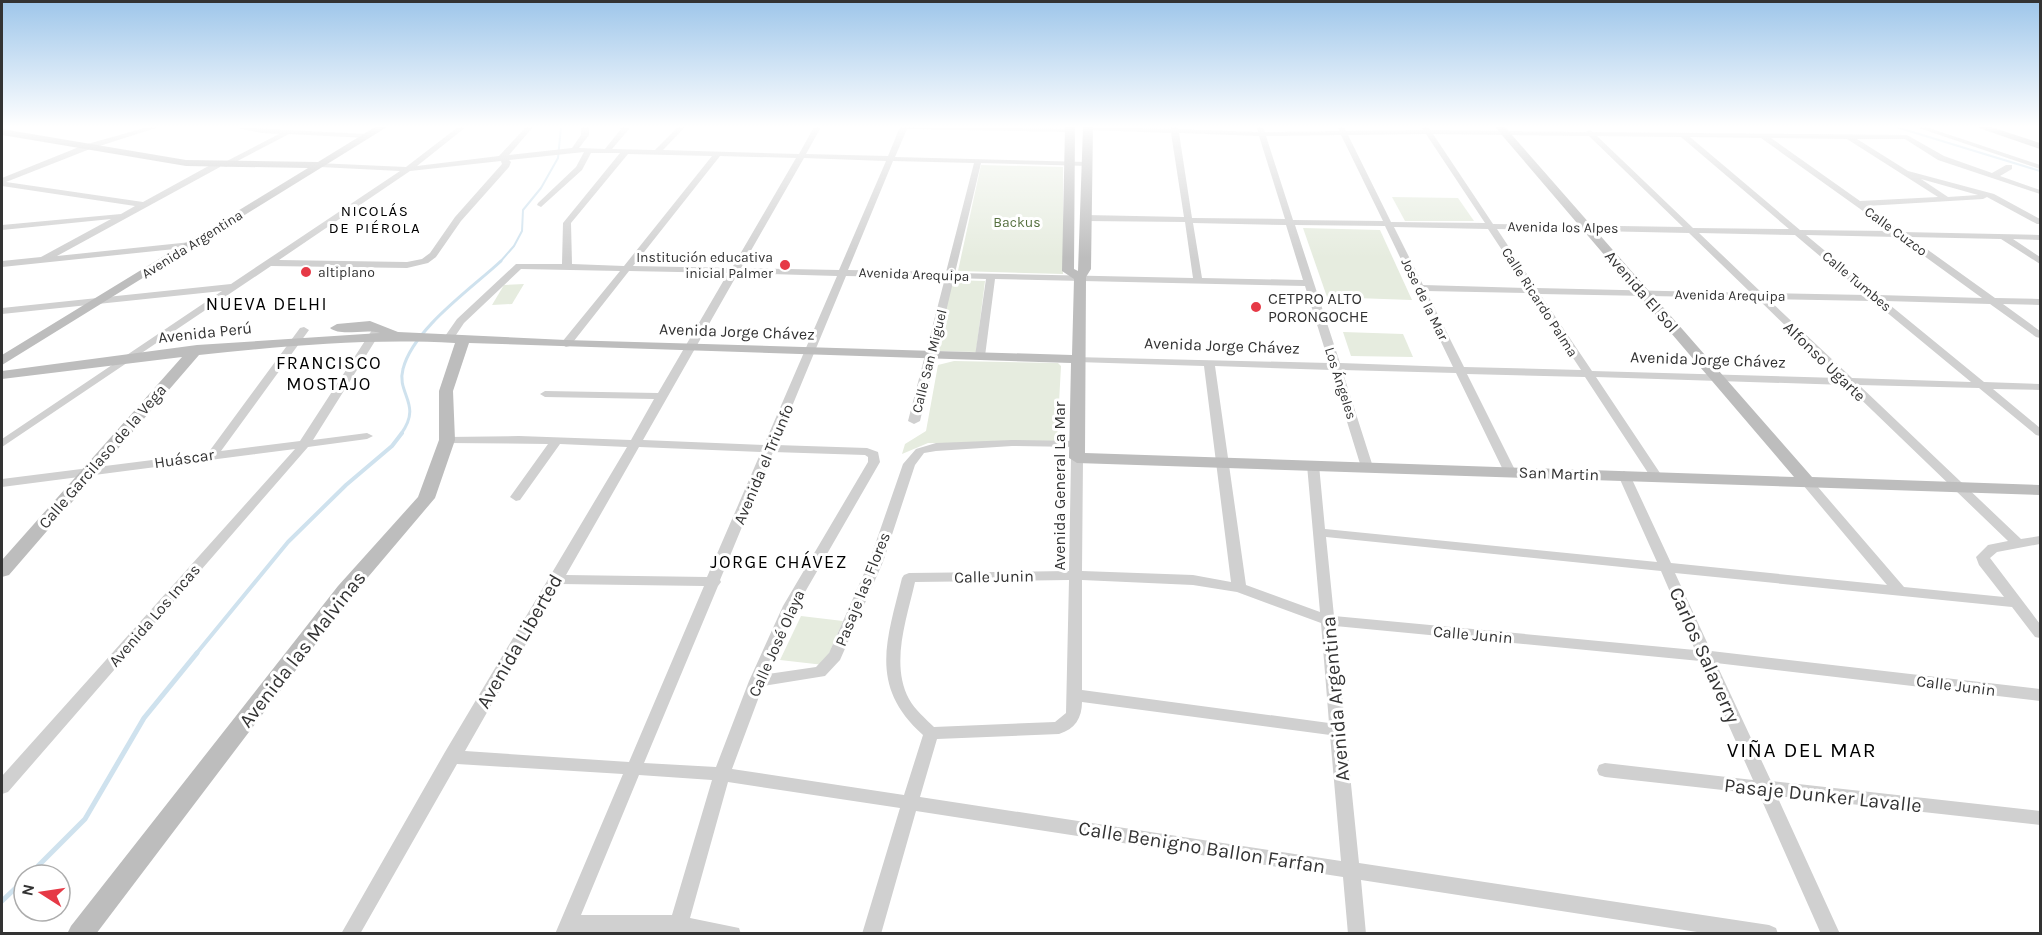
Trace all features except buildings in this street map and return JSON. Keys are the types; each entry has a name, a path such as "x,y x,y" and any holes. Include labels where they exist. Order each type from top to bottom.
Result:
{"street":[{"path":"2,182 30,171"},
{"path":"41,261 211,171"},
{"name":"Avenida Argentina","path":"2,361 99,301 176,247 306,171"},
{"path":"2,444 147,348 406,171"},
{"path":"270,263 407,265 425,261 434,255 458,219 501,171"},
{"path":"541,205 576,171"},
{"path":"567,266 567,223 611,171"},
{"path":"566,344 705,171"},
{"name":"Avenida Liberted","path":"350,933 660,396 737,270 793,171"},
{"name":"Avenida el Triunfo","path":"566,928 886,171"},
{"name":"Calle San Miguel","path":"914,421 976,171"},
{"path":"1070,171 1068,271 1080,277"},
{"name":"Avenida General La Mar","path":"931,733 1059,728 1074,715 1076,695 1077,359 1080,277 1085,269 1088,171"},
{"path":"1180,171 1198,279"},
{"name":"Los Ángeles","path":"1273,171 1368,467"},
{"name":"Jose de la Mar","path":"1362,171 1510,472"},
{"name":"Calle Ricardo Palma","path":"1453,171 1656,477"},
{"name":"Avenida El Sol","path":"1538,171 1900,591"},
{"name":"Alfonso Ugarte","path":"1629,171 1757,296 2017,543"},
{"name":"Calle Tumbes","path":"1727,171 1875,298 1985,385 2040,433"},
{"name":"Calle Cuzco","path":"1812,171 2040,335"},
{"path":"1903,171 1948,200"},
{"path":"1978,171 2040,192"},
{"path":"1959,188 2001,171"},
{"path":"1907,173 1991,196 2040,222"},
{"path":"2,182 144,205"},
{"path":"1858,204 1991,196"},
{"name":"Avenida Argentina","path":"2,353 83,303 191,245 244,208"},
{"path":"2,227 125,215"},
{"name":"Avenida los Alpes","path":"1086,218 2040,237"},
{"path":"2002,236 2040,261"},
{"path":"2,264 191,245"},
{"name":"Avenida Arequipa","path":"450,339 460,321 519,267 627,267 1309,283"},
{"path":"980,356 991,276"},
{"path":"2,311 235,286"},
{"name":"Avenida Arequipa","path":"1420,288 2040,302"},
{"name":"Avenida Perú","path":"2,366 147,348 199,346 299,336 375,333 407,336"},
{"name":"Avenida Los Incas","path":"2,787 304,442 375,333"},
{"path":"213,454 299,336"},
{"name":"Avenida Jorge Chávez","path":"407,336 688,348 2040,387"},
{"name":"Avenida las Malvinas","path":"80,933 345,591 426,498 447,440 446,391 450,339"},
{"name":"Avenida Perú","path":"2,375 132,358 199,346"},
{"name":"Calle Garcilaso de la Vega","path":"2,571 199,346"},
{"path":"1209,363 1239,588"},
{"path":"544,394 660,396"},
{"name":"Huáscar","path":"2,483 304,442 367,436"},
{"path":"447,440 556,441 769,450"},
{"path":"516,496 556,441"},
{"name":"Pasaje las Flores","path":"757,681 820,672 835,656 876,562 909,464 914,456 926,448 1012,443 1076,451"},
{"name":"Calle José Olaya","path":"677,928 723,774 757,681 790,606 874,462 874,455 867,452 769,450"},
{"name":"San Martin","path":"1076,451 1224,462 1957,485 2040,490"},
{"name":"Avenida Argentina","path":"1313,465 1357,933"},
{"name":"Carlos Salaverry","path":"1624,475 1764,788 1832,933"},
{"path":"1319,532 2016,603"},
{"path":"2040,540 1993,548 1983,557 1984,562 2040,633"},
{"name":"Calle Junin","path":"931,733 915,722 894,686 891,656 909,578 1077,575 1193,580 1239,588 1328,620 1705,656 2040,695"},
{"path":"554,579 714,582"},
{"path":"1076,695 1338,730"},
{"path":"871,933 931,733"},
{"name":"Calle Benigno Ballon Farfan","path":"451,757 723,774 910,800 1352,872 1769,933"},
{"name":"Pasaje Dunker Lavalle","path":"1605,770 2040,818"},
{"path":"566,928 677,928 732,933"}],"green space":[{"name":"Backus","path":"980,171 1063,171 1063,274 958,271"},
{"path":"1392,197 1458,198 1474,221 1405,221"},
{"path":"1303,228 1380,230 1412,300 1327,297"},
{"path":"952,280 985,281 976,352 935,351"},
{"path":"524,284 512,304 492,305 504,285"},
{"path":"1343,332 1403,334 1413,357 1351,356"},
{"path":"954,361 1058,363 1061,366 1057,440 1051,443 928,443 902,454 905,444 926,431 938,365"},
{"path":"801,616 843,621 824,665 780,660"}],"waterway":[{"path":"500,261 514,246 522,231 523,210 541,188 551,171"},
{"path":"401,434 410,415 402,378 409,354 430,325 500,261"},
{"path":"196,654 288,542 346,485 392,446 402,433"},
{"path":"41,863 85,819 144,718 197,653"},
{"path":"2,901 12,891"}],"place":[{"name":"Institución educativa inicial Palmer","path":"785,265"},
{"name":"altiplano","path":"306,272"},
{"name":"CETPRO ALTO PORONGOCHE","path":"1256,307"}],"district":[{"name":"NICOLÁS DE PIÉROLA","path":"375,220"},
{"name":"NUEVA DELHI","path":"267,304"},
{"name":"FRANCISCO MOSTAJO","path":"329,373"},
{"name":"JORGE CHÁVEZ","path":"779,562"},
{"name":"VIÑA DEL MAR","path":"1802,750"}]}
